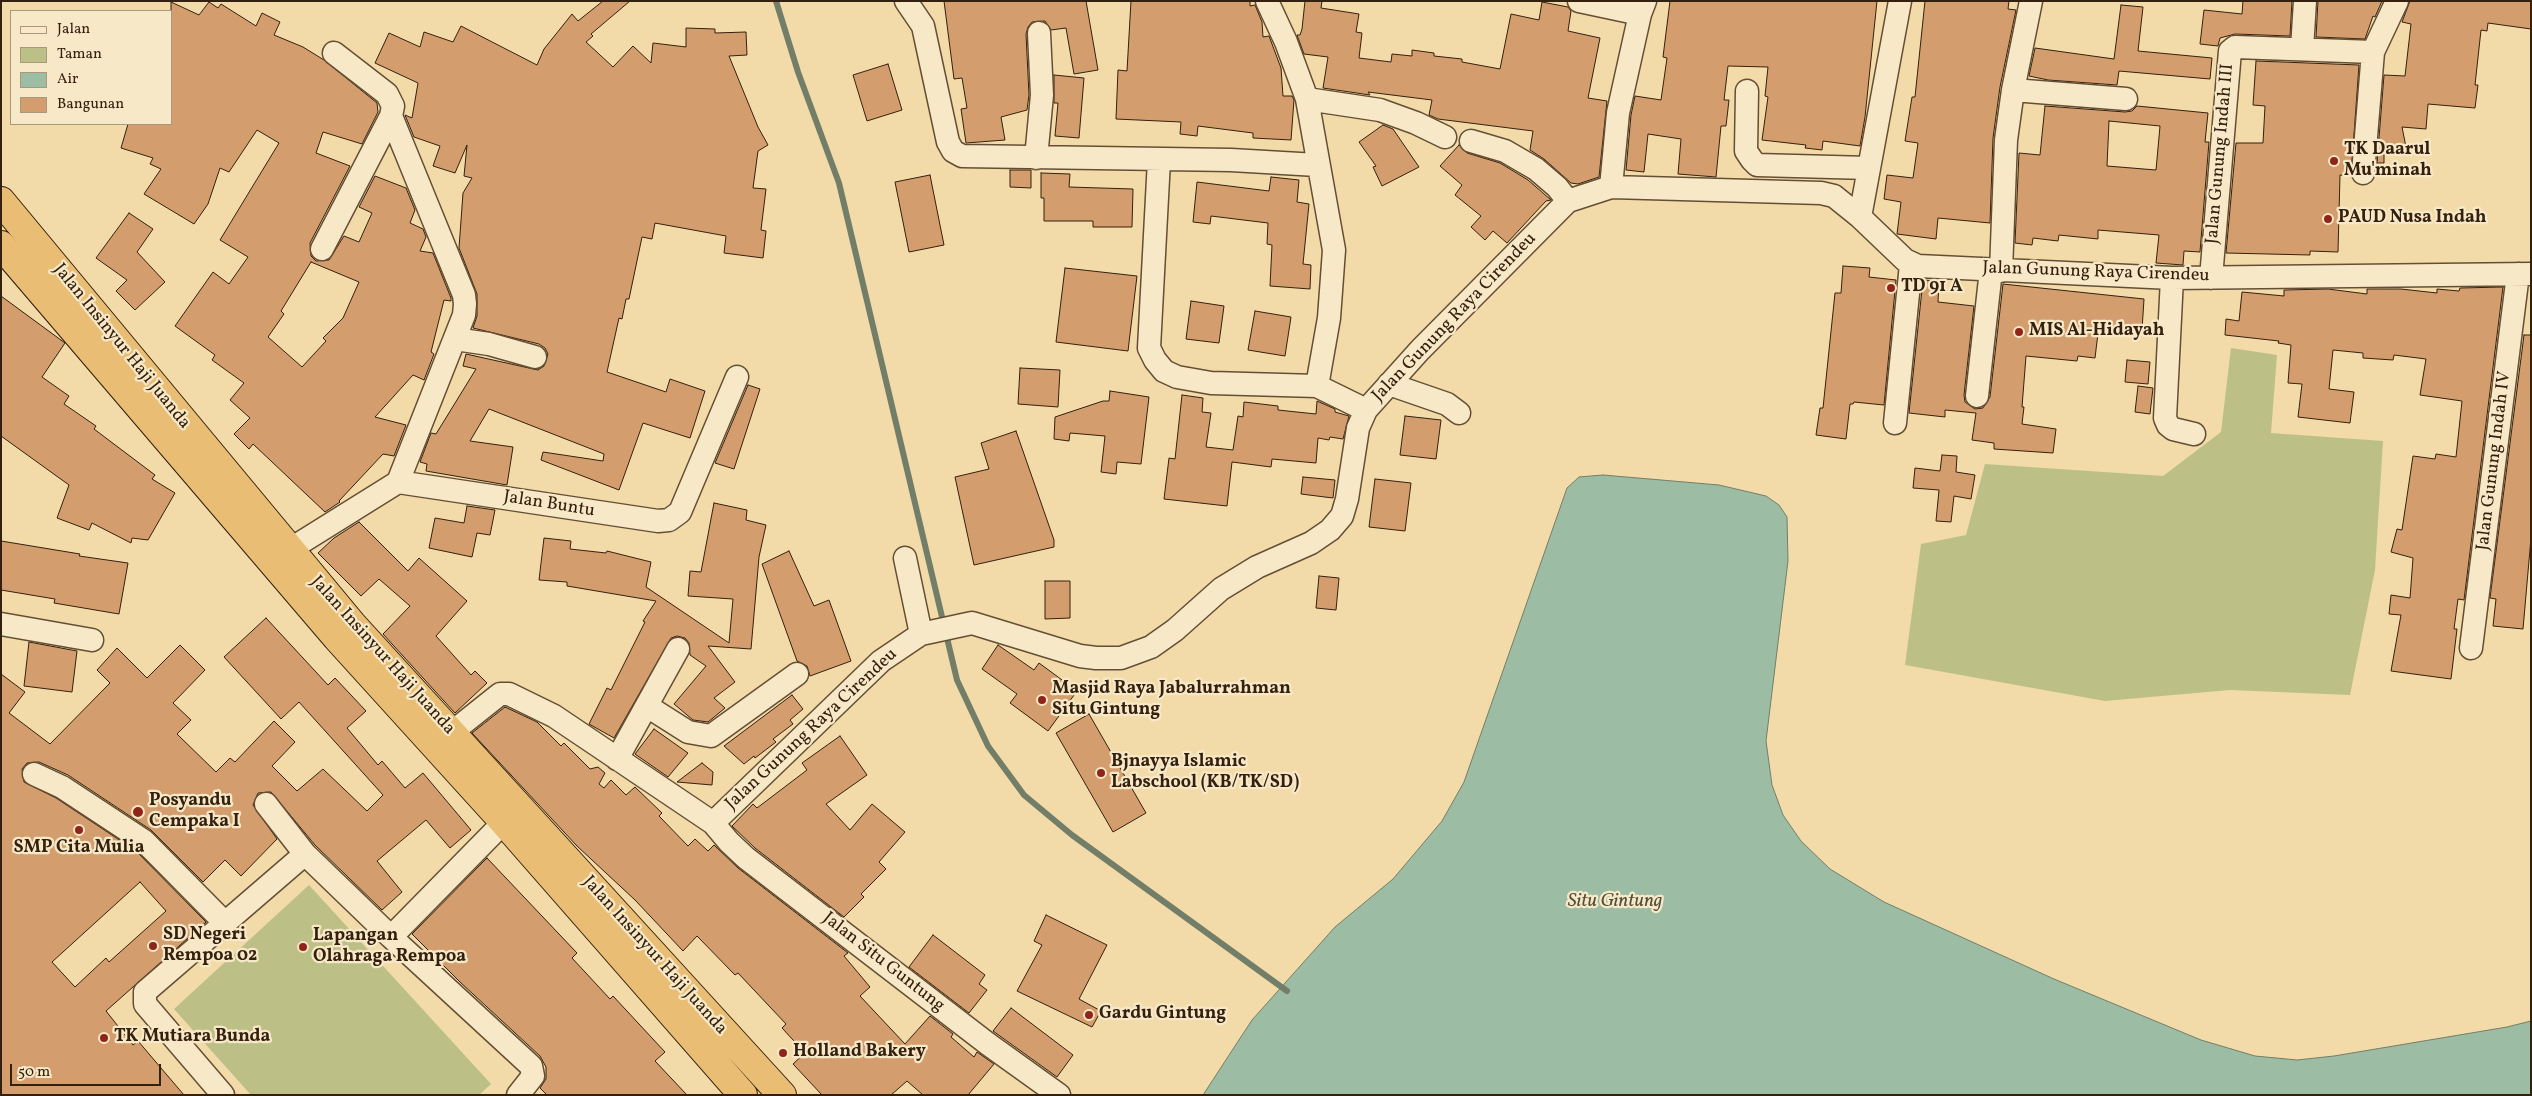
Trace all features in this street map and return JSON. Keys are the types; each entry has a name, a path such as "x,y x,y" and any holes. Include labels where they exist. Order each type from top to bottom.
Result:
{"highway":[{"name":"Jalan Insinyur Haji Juanda","path":"1,201 289,550 451,733 782,1095"},
{"name":"Jalan Insinyur Haji Juanda","path":"1,245 337,638 504,822 743,1095"}],"street":[{"path":"906,1 923,26 948,142 953,151 962,156 975,158 1231,160 1317,165"},
{"path":"1267,1 1286,42 1307,100 1317,165 1324,188 1334,250 1329,318 1317,386"},
{"path":"1579,1 1642,8 1618,113 1611,187"},
{"path":"1860,216 1900,1"},
{"path":"1977,396 1996,270 2006,140 2013,90 2031,1"},
{"path":"2302,49 2305,1"},
{"path":"2363,173 2373,52 2397,1"},
{"path":"1036,158 1042,95 1039,33"},
{"name":"Jalan Gunung Indah III","path":"2211,278 2230,51 2235,48 2373,52"},
{"path":"322,249 391,116 393,106 387,94 334,53"},
{"path":"2013,90 2126,99"},
{"path":"1747,91 1746,151 1757,164 1869,168"},
{"path":"1307,100 1380,110 1416,123 1445,137"},
{"path":"289,550 398,482 464,315 464,295 391,116"},
{"path":"1471,141 1504,151 1536,169 1557,187 1568,201"},
{"path":"1159,160 1149,348 1155,360 1164,371 1177,377 1211,383 1317,386 1366,410"},
{"name":"Jalan Gunung Raya Cirendeu","path":"451,733 500,694 509,694 554,716 713,823 881,661 925,632 972,623 1066,652 1096,658 1121,658 1151,647 1174,630 1221,589 1258,567 1311,543 1330,530 1342,516 1347,499 1358,428 1366,410 1389,384 1568,201 1611,187 1834,196 1860,216 1911,264 2172,278 2525,274"},
{"path":"1895,423 1911,264"},
{"name":"Jalan Gunung Indah IV","path":"2471,648 2525,274"},
{"path":"2172,278 2165,418 2168,425 2173,429 2194,434"},
{"path":"455,339 489,344 535,357"},
{"name":"Jalan Buntu","path":"398,482 658,521 669,520 680,512 737,377"},
{"path":"1389,384 1447,404 1459,413"},
{"path":"905,558 925,632"},
{"path":"1,624 92,640"},
{"path":"618,759 678,649"},
{"path":"647,706 688,732 711,736 797,674"},
{"path":"34,774 62,788 144,841 224,922"},
{"path":"266,804 306,854 391,937 531,1066 533,1076 518,1095"},
{"path":"391,937 504,822"},
{"name":"Jalan Situ Guntung","path":"713,823 746,858 988,1044 1059,1095"},
{"path":"223,1095 145,1004 145,992 224,922 306,854"}],"green space":[{"path":"2231,348 2277,355 2271,433 2383,441 2375,570 2350,695 2230,690 2105,701 1905,665 1921,544 1966,535 1985,464 2163,476 2221,432"},
{"name":"Lapangan Olahraga Rempoa","path":"309,885 491,1084 479,1095 251,1095 174,1009"}],"water":[{"name":"Situ Gintung","path":"1603,475 1719,485 1766,496 1779,505 1787,517 1788,561 1766,741 1772,785 1783,815 1801,841 1830,869 1884,902 2054,979 2201,1040 2255,1056 2297,1060 2334,1056 2507,1027 2531,1021 2531,1095 1203,1095 1252,1020 1335,927 1393,879 1442,821 1464,782 1567,488 1579,477"}],"building":[{"path":"603,1 630,1 591,34 593,36 586,42 613,67 633,46 651,63 653,43 686,47 686,28 715,29 715,33 746,32 747,55 729,56 758,127 768,145 758,151 753,188 766,189 761,230 766,231 763,258 724,253 726,236 655,223 652,239 642,237 629,299 626,299 622,319 619,318 607,372 666,392 670,379 705,391 690,438 643,423 619,490 541,460 543,452 603,461 604,454 489,409 470,441 513,447 507,485 426,471 427,464 420,462 431,433 436,434 476,369 463,366 466,354 538,370 544,366 548,354 545,348 539,344 473,328 477,316 477,294 459,248 463,193 472,178 464,176 467,145 455,173 433,166 440,146 414,137 405,115 412,118 418,83 375,63 389,33 420,47 424,32 453,42 461,26 537,65 544,49 572,14 578,21"},
{"path":"944,1 1086,1 1098,70 1074,74 1066,28 1051,30 1045,21 1032,22 1026,34 1029,95 1027,110 1001,117 1005,140 966,143 961,109 967,108 962,78 954,79"},
{"path":"1131,1 1250,1 1250,6 1255,5 1262,22 1263,37 1269,36 1281,68 1283,96 1292,96 1294,100 1291,140 1253,138 1253,133 1198,126 1197,136 1180,134 1181,122 1116,119 1118,70 1127,71"},
{"path":"1305,1 1322,1 1321,8 1359,14 1356,32 1362,33 1359,58 1391,62 1392,54 1412,56 1412,50 1434,53 1434,56 1462,59 1462,62 1500,69 1511,14 1539,20 1542,2 1568,7 1571,11 1568,31 1600,38 1588,98 1607,101 1599,177 1578,184 1571,183 1544,159 1530,150 1533,131 1438,119 1429,115 1432,100 1368,92 1370,95 1323,88 1328,57 1304,54 1297,35 1300,35 1302,29"},
{"path":"1670,1 1877,1 1865,117 1860,146 1823,141 1822,150 1805,148 1806,145 1762,140 1768,97 1765,96 1768,67 1728,66 1724,100 1729,100 1726,126 1721,126 1716,177 1678,174 1681,139 1648,134 1644,172 1626,170 1631,115 1635,96 1661,100 1667,58 1663,57"},
{"path":"1925,1 2009,1 2008,9 2016,10 2000,87 1993,138 1990,223 1938,218 1936,239 1897,234 1901,202 1884,199 1887,175 1913,178 1918,143 1905,141 1912,97 1915,97"},
{"path":"2243,1 2292,1 2290,36 2235,34 2220,38 2218,46 2200,44 2204,10 2242,14"},
{"path":"2318,1 2382,1 2375,17 2373,16 2365,39 2316,37"},
{"path":"2410,1 2531,1 2531,29 2488,23 2487,31 2481,30 2475,85 2478,85 2475,108 2428,104 2426,129 2402,127 2406,147 2384,152 2384,163 2377,163 2384,75 2405,76 2411,24 2402,22"},
{"path":"171,2 199,15 209,2 218,8 221,4 256,26 262,13 280,22 274,35 303,47 324,60 377,103 378,112 362,144 323,132 316,153 350,166 310,243 311,256 316,261 329,260 344,236 359,242 372,213 359,207 375,176 406,188 415,210 410,223 423,229 426,237 420,251 433,253 451,301 444,300 431,352 434,354 424,380 413,375 375,417 406,425 394,456 383,454 340,502 325,512 253,444 249,449 234,434 250,418 230,400 244,383 212,360 215,355 175,326 213,272 229,284 248,257 220,240 279,143 257,130 229,172 220,168 208,204 194,224 144,194 161,169 150,164 153,158 121,148 128,125 172,125","holes":["311,262 359,282 343,318 323,338 326,341 302,367 268,337 284,314 281,311"]},
{"path":"2121,5 2143,7 2138,51 2212,58 2210,79 2119,71 2117,85 2048,80 2029,76 2035,48 2114,59"},
{"path":"2256,61 2359,65 2351,176 2340,175 2338,252 2310,251 2310,255 2226,253 2236,143 2263,143 2265,106 2253,105"},
{"path":"888,64 902,110 867,121 853,75"},
{"path":"1054,75 1084,78 1079,138 1055,136 1058,103 1054,103"},
{"path":"2045,106 2125,112 2132,111 2137,106 2208,113 2205,142 2209,142 2200,252 2184,251 2183,265 2156,263 2159,235 2098,230 2098,239 2059,235 2058,241 2033,238 2032,245 2015,243 2019,153 2040,155","holes":["2109,121 2160,126 2156,170 2107,166"]},
{"path":"1383,125 1393,129 1419,167 1382,186 1373,167 1376,166 1359,142"},
{"path":"1459,145 1467,153 1500,163 1528,180 1551,200 1546,201 1507,243 1493,231 1485,240 1471,227 1481,216 1455,195 1462,185 1440,166"},
{"path":"1010,170 1031,170 1031,188 1010,187"},
{"path":"1041,173 1070,174 1069,187 1133,189 1132,227 1093,227 1093,221 1044,221 1044,198 1041,198"},
{"path":"930,175 944,245 909,252 895,182"},
{"path":"1271,177 1299,180 1297,202 1309,204 1303,264 1311,265 1310,289 1270,286 1272,245 1267,244 1268,223 1211,216 1210,224 1193,222 1197,182 1269,191"},
{"path":"129,213 153,229 137,252 165,282 135,310 116,291 127,280 96,258"},
{"path":"1843,266 1870,268 1869,277 1896,280 1884,405 1854,402 1850,404 1846,439 1816,435 1820,408 1823,408 1835,293 1841,293"},
{"path":"1065,268 1137,276 1128,351 1056,342"},
{"path":"1923,280 1939,281 1938,302 1974,306 1964,395 1965,402 1975,409 1983,408 1990,397 2003,284 2144,299 2142,330 2099,325 2095,358 2078,356 2077,361 2026,356 2022,424 2056,429 2053,453 1994,449 1994,443 1972,440 1976,413 1945,410 1945,417 1909,413"},
{"path":"2503,287 2464,600 2458,599 2454,629 2457,629 2451,679 2391,671 2401,615 2389,614 2391,595 2410,598 2413,558 2391,552 2397,529 2402,530 2413,456 2435,459 2436,454 2456,457 2462,401 2420,395 2426,359 2394,355 2393,360 2363,358 2363,353 2333,350 2329,389 2354,392 2350,423 2298,417 2302,384 2288,383 2291,345 2278,343 2279,341 2225,335 2226,319 2239,321 2242,292 2284,296 2284,290 2328,289 2367,294 2367,289 2401,289 2437,293 2437,289 2459,291 2460,288"},
{"path":"1,296 65,343 42,377 69,396 64,404 96,426 94,429 155,475 152,479 175,493 148,540 132,538 131,543 92,523 89,530 57,518 69,485 1,436"},
{"path":"1191,301 1224,306 1219,343 1186,339"},
{"path":"1255,311 1291,317 1285,356 1248,350"},
{"path":"2524,335 2531,335 2531,538 2523,629 2493,626 2496,599 2490,598"},
{"path":"2127,360 2150,362 2148,384 2125,382"},
{"path":"1020,368 1060,370 1058,407 1018,404"},
{"path":"748,385 760,389 734,469 715,463"},
{"path":"2138,386 2153,388 2150,414 2135,412"},
{"path":"1110,391 1149,397 1141,464 1117,462 1116,474 1101,472 1105,436 1070,433 1069,441 1054,439 1055,417 1103,401 1109,401"},
{"path":"1182,395 1203,398 1202,412 1211,413 1206,447 1233,450 1238,416 1243,417 1244,402 1278,406 1278,410 1316,414 1317,401 1335,409 1335,412 1349,416 1343,439 1330,437 1329,440 1318,438 1316,463 1272,459 1271,467 1232,462 1227,506 1164,499 1169,458 1175,459"},
{"path":"1405,416 1441,420 1436,459 1400,455"},
{"path":"1016,431 1054,540 1054,547 974,565 955,477 989,469 981,443"},
{"path":"1942,455 1957,456 1956,472 1975,475 1971,499 1954,496 1951,522 1936,521 1939,490 1913,488 1915,468 1940,471"},
{"path":"1303,477 1335,480 1333,498 1301,494"},
{"path":"1375,479 1411,483 1405,531 1369,527"},
{"path":"714,503 747,510 746,520 766,525 759,557 751,649 708,646 735,682 714,698 725,708 708,722 693,720 674,704 706,666 690,655 689,643 685,638 677,636 671,638 614,738 589,724 607,688 611,690 645,622 643,621 656,601 567,586 567,582 539,580 544,538 571,541 570,549 606,553 607,551 651,562 646,587 729,643 733,599 688,596 690,571 701,572"},
{"path":"467,506 495,510 490,535 477,533 472,557 429,548 435,518 464,523"},
{"path":"359,522 408,571 419,558 467,601 436,636 471,675 475,671 487,683 455,713 383,634 410,606 379,579 361,596 318,553 334,538"},
{"path":"1,541 128,563 119,614 54,603 55,599 1,590"},
{"path":"789,551 814,606 829,600 851,661 810,676 807,666 797,661 762,564"},
{"path":"1319,576 1339,578 1336,610 1316,608"},
{"path":"1045,581 1070,581 1070,618 1045,619"},
{"path":"266,618 328,685 335,678 366,711 347,728 378,765 382,761 405,788 423,773 471,830 450,848 426,820 377,861 402,892 382,910 315,845 271,792 258,793 253,805 277,839 241,876 225,860 203,882 151,830 68,775 39,762 27,763 22,769 24,782 56,798 136,851 206,922 106,1011 133,1045 138,1041 184,1095 1,1095 1,674 25,692 9,713 50,744 110,683 97,670 117,648 147,678 180,645 205,670 173,703 191,720 177,734 216,772 230,758 235,762 274,721 295,742 272,766 297,791 323,769 367,811 383,795 299,702 281,719 224,657","holes":["140,882 166,911 109,962 106,958 75,987 52,962"]},
{"path":"29,642 77,651 72,692 24,686"},
{"name":"Masjid Raya Jabalurrahman Situ Gintung","path":"998,645 1034,670 1039,663 1077,691 1048,731 1010,703 1017,694 982,669"},
{"path":"792,695 803,709 790,720 793,724 773,739 776,742 755,758 754,756 744,764 724,746"},
{"path":"505,707 537,722 561,746 564,743 590,769 598,767 605,773 599,784 604,788 611,780 626,795 635,787 662,813 659,816 688,846 695,839 708,851 714,845 738,868 848,953 844,956 870,987 860,996 905,1044 930,1016 953,1034 951,1037 974,1057 977,1052 994,1064 968,1095 923,1095 907,1081 891,1095 822,1095 793,1064 805,1053 782,1028 786,1024 738,973 735,975 697,936 683,951 635,900 577,846 472,733"},
{"name":"Bjnayya Islamic Labschool (KB/TK/SD)","path":"1089,714 1146,813 1113,832 1056,733"},
{"path":"654,729 688,753 668,777 635,754"},
{"path":"840,736 867,775 826,804 850,830 872,804 905,832 879,862 886,869 861,894 864,897 844,917 755,848 732,826 753,804 757,808 807,770 802,763"},
{"path":"702,763 713,772 712,785 677,782"},
{"path":"487,858 577,953 572,958 610,999 613,996 665,1052 655,1061 687,1095 547,1095 540,1088 546,1079 546,1067 540,1056 460,982 412,934"},
{"path":"1046,915 1107,945 1079,999 1101,1011 1092,1027 1017,991 1042,945 1034,941"},
{"path":"933,935 985,975 979,984 987,990 969,1013 909,967"},
{"path":"1011,1008 1073,1055 1057,1077 993,1031"}],"waterway":[{"path":"776,1 798,72 839,183 957,680 988,746 1024,795 1072,835 1287,991"}],"place":[{"name":"TK Daarul Mu'minah","path":"2334,161"},
{"name":"PAUD Nusa Indah","path":"2328,219"},
{"name":"TD 91 A","path":"1891,288"},
{"name":"MIS Al-Hidayah","path":"2019,332"},
{"name":"Masjid Raya Jabalurrahman Situ Gintung","path":"1042,700"},
{"name":"Bjnayya Islamic Labschool (KB/TK/SD)","path":"1101,773"},
{"name":"Posyandu Cempaka I","path":"138,812"},
{"name":"SMP Cita Mulia","path":"79,830"},
{"name":"SD Negeri Rempoa 02","path":"153,946"},
{"name":"Lapangan Olahraga Rempoa","path":"303,947"},
{"name":"Gardu Gintung","path":"1089,1015"},
{"name":"TK Mutiara Bunda","path":"104,1038"},
{"name":"Holland Bakery","path":"783,1053"}]}
